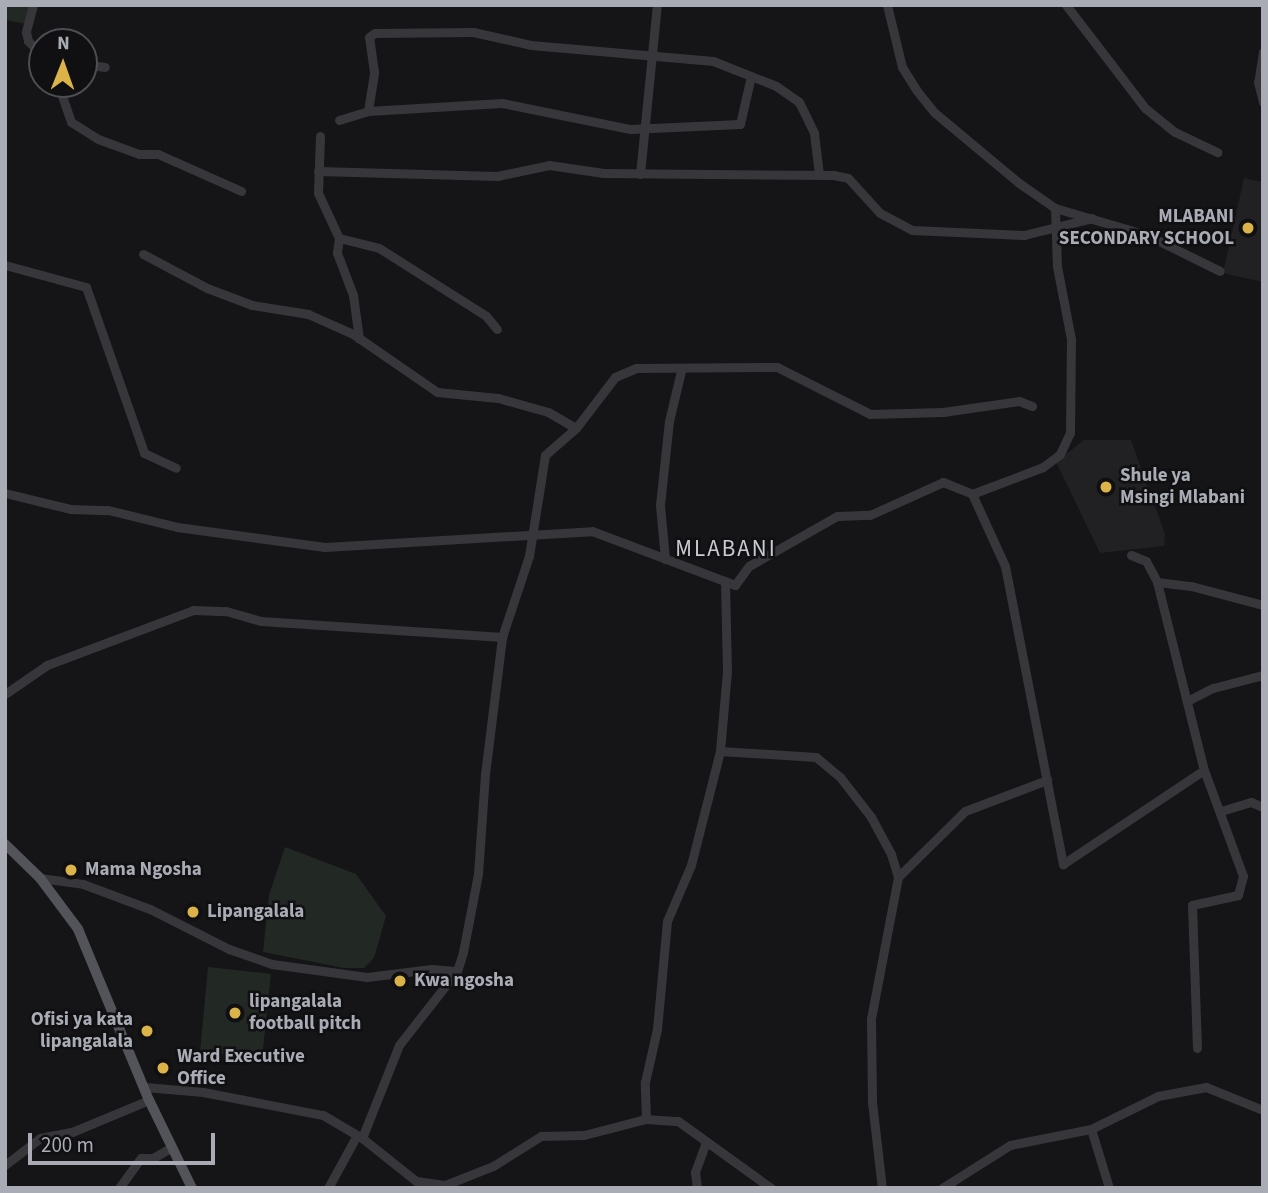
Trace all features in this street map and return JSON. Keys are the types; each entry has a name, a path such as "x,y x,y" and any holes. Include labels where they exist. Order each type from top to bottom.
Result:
{"main road":[{"path":"5,844 40,878 78,929 99,970 149,1100 192,1188"}],"street":[{"path":"28,41 26,32 33,5"},
{"path":"640,174 657,5"},
{"path":"887,5 902,67 929,106 1055,208 1147,235 1220,271"},
{"path":"1066,5 1145,108 1175,132 1217,152"},
{"path":"368,111 374,78 369,37 375,33 473,32 531,45 713,61 751,76 799,102 814,133 819,175"},
{"path":"1263,52 1258,82 1263,102"},
{"path":"98,66 105,67"},
{"path":"339,120 368,111 502,103 609,126 644,128 740,124 751,76"},
{"path":"63,98 71,122 98,139 139,153 158,154 241,191"},
{"path":"320,136 318,170 322,209 339,238 337,253 353,295 359,339"},
{"path":"318,170 497,176 549,165 640,174 819,175 848,178 880,213 912,230 1024,235 1055,230 1092,218"},
{"path":"972,494 1043,467 1060,454 1070,433 1070,329 1055,230 1055,208"},
{"path":"339,238 379,248 486,316 497,329"},
{"path":"143,254 206,288 252,305 308,314 359,339 437,392 498,398 548,412 576,428"},
{"path":"5,265 86,286 144,453 176,468"},
{"path":"328,1188 359,1137 409,1027 457,971 478,874 485,774 502,637 530,556 545,456 576,428 615,377 636,368 681,371 778,367 870,414 891,416 1018,401 1032,405"},
{"path":"665,559 660,505 669,421 681,371"},
{"path":"5,493 70,509 108,510 177,527 325,547 532,532 592,531 735,585 749,566 837,516 870,515 943,482 972,494 1005,566 1063,864 1203,770"},
{"path":"1131,555 1146,561 1157,582 1168,641 1189,700 1203,770 1244,876 1243,888 1238,895 1192,905 1197,1048"},
{"path":"646,1119 645,1082 657,1029 667,921 691,864 720,751 727,671 725,581"},
{"path":"1157,582 1191,586 1263,605"},
{"path":"5,694 47,665 193,610 226,611 261,621 502,637"},
{"path":"1189,700 1213,688 1263,675"},
{"path":"720,751 816,757 840,777 871,817 898,877"},
{"path":"882,1188 872,1102 871,1019 898,877 965,811 1047,780"},
{"path":"1221,811 1251,802 1263,807"},
{"path":"40,878 83,884 150,909 229,949 272,964 367,976 432,969 457,971"},
{"path":"145,1087 203,1092 323,1115 359,1137 416,1181 447,1187 483,1171 541,1136 584,1135 646,1119 678,1121 771,1188"},
{"path":"943,1188 1010,1145 1091,1129 1158,1096 1206,1087 1263,1110"},
{"path":"5,1165 40,1138 72,1132 149,1100"},
{"path":"1091,1129 1109,1188"},
{"path":"697,1188 695,1172 706,1142"},
{"path":"119,1188 141,1158 153,1158 172,1147"}],"shaded area":[{"path":"5,5 30,5 26,24 5,20"},
{"name":"MLABANI SECONDARY SCHOOL","path":"1244,178 1263,182 1263,282 1223,273"},
{"path":"1084,440 1131,440 1165,534 1164,546 1100,553 1056,462"},
{"name":"Lipangalala","path":"285,847 356,874 386,916 374,958 364,968 344,968 263,952 269,895"},
{"name":"lipangalala football pitch","path":"208,967 271,974 262,1058 200,1052"}],"place":[{"name":"MLABANI SECONDARY SCHOOL","path":"1248,228"},
{"name":"Shule ya Msingi Mlabani","path":"1106,487"},
{"name":"Mama Ngosha","path":"71,870"},
{"name":"Lipangalala","path":"193,912"},
{"name":"Kwa ngosha","path":"400,981"},
{"name":"lipangalala football pitch","path":"235,1013"},
{"name":"Ofisi ya kata lipangalala","path":"147,1031"},
{"name":"Ward Executive Office","path":"163,1068"}],"district":[{"name":"MLABANI","path":"726,549"}]}
